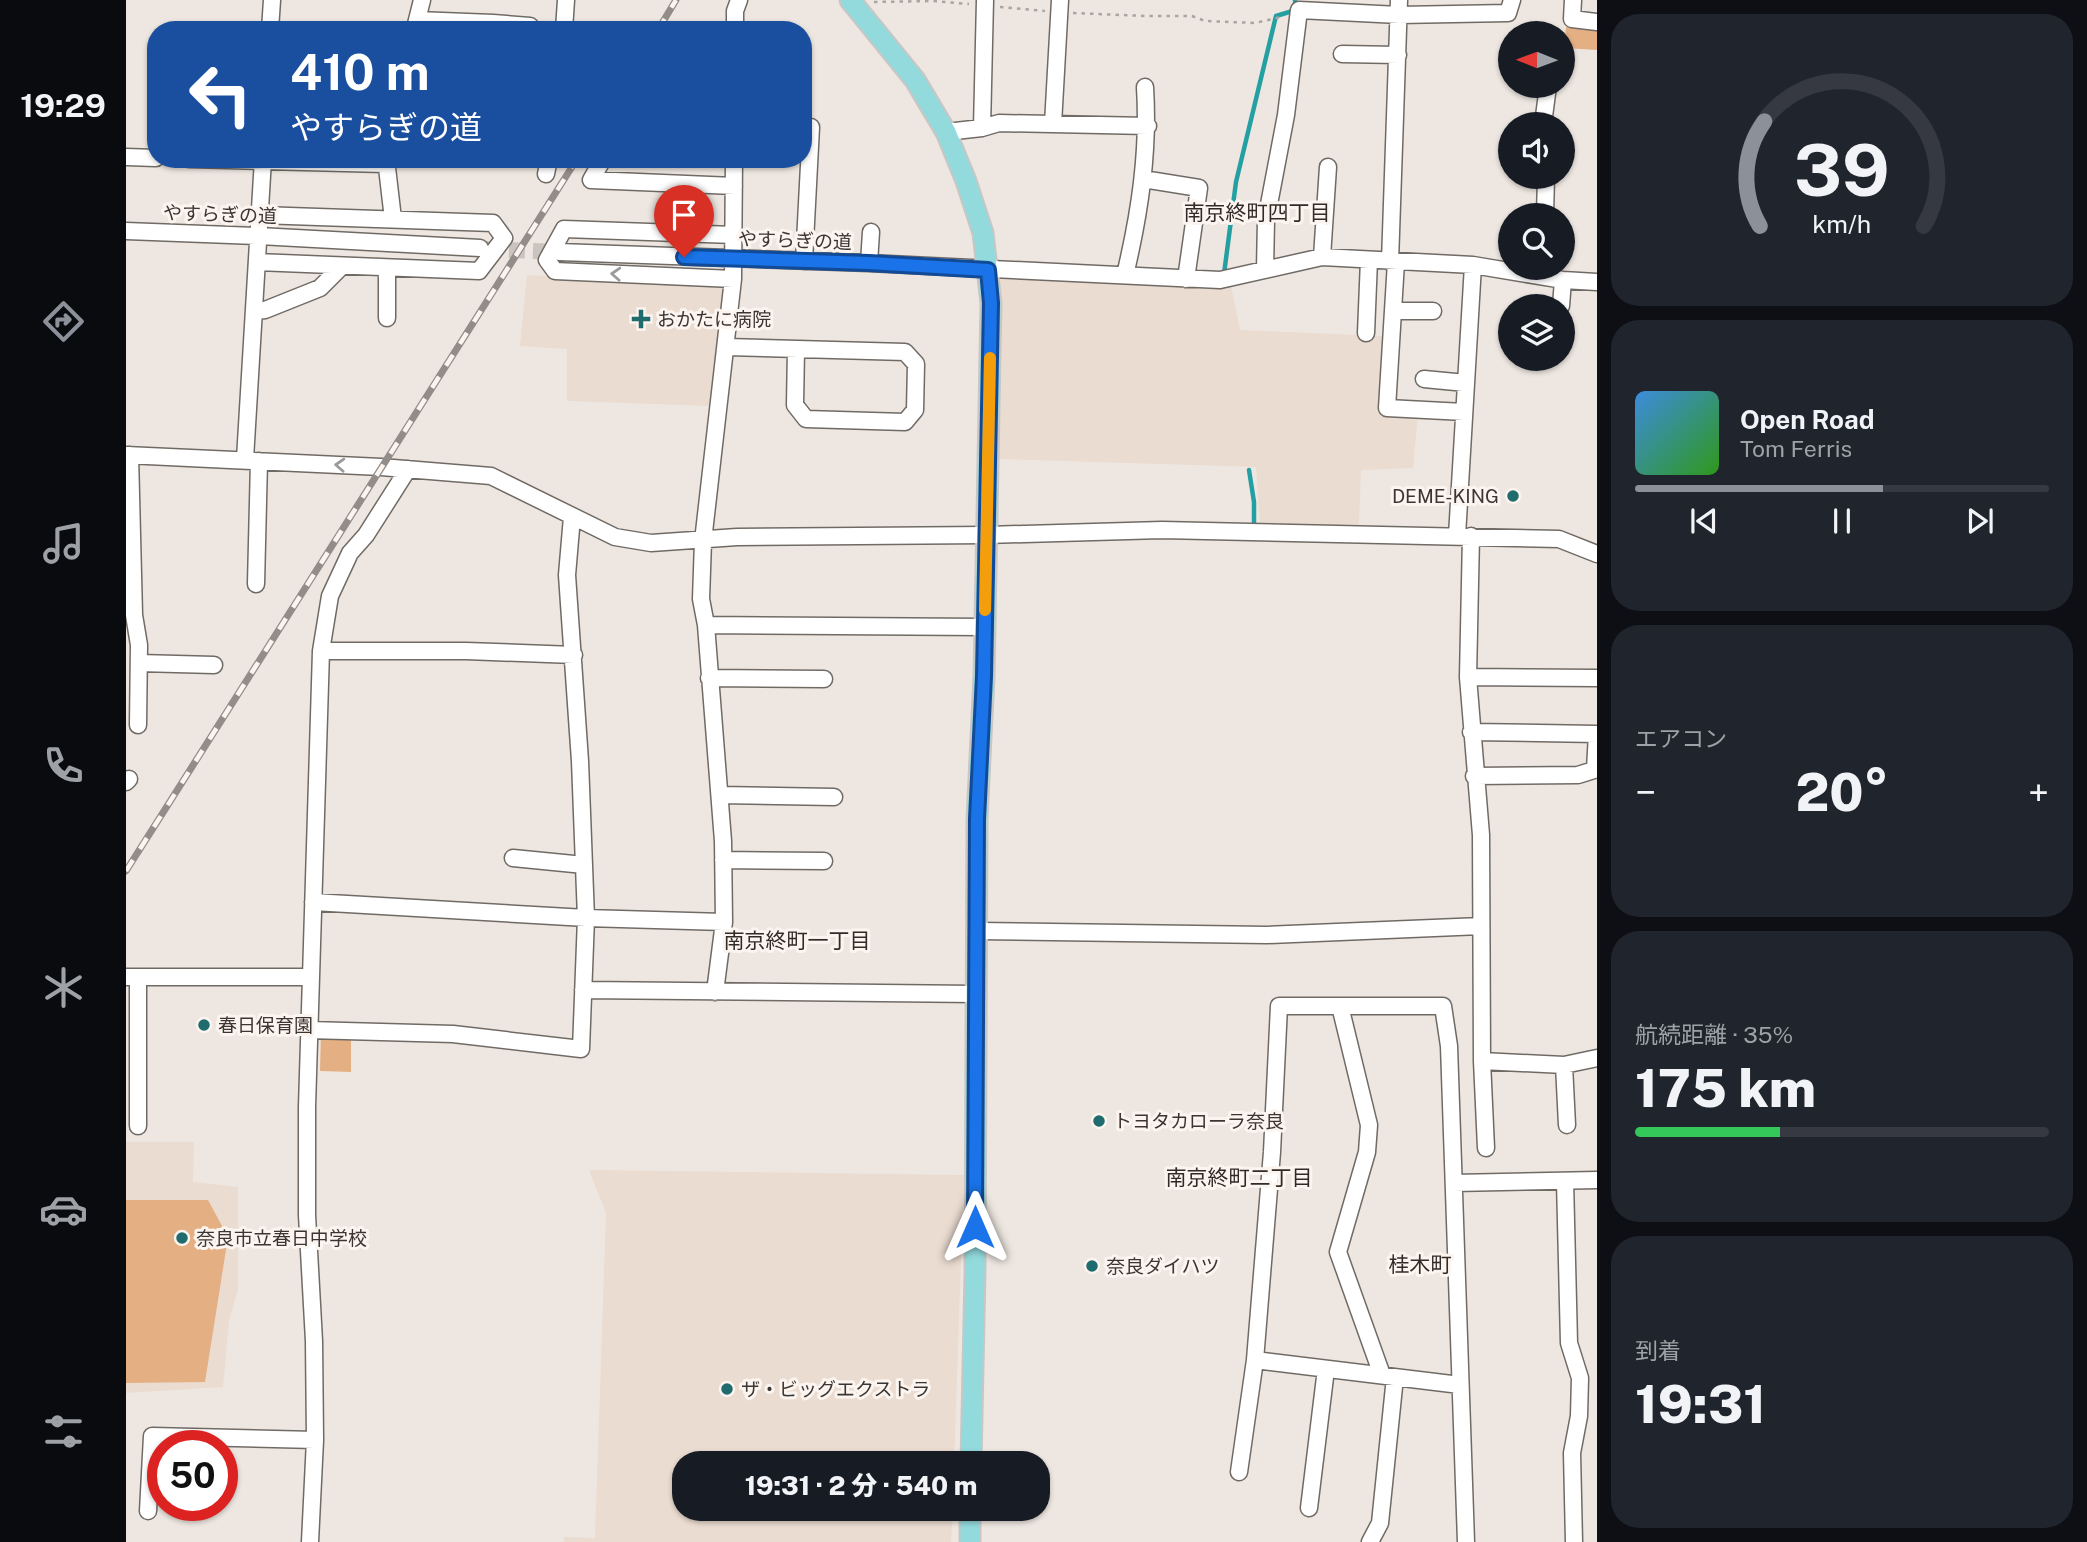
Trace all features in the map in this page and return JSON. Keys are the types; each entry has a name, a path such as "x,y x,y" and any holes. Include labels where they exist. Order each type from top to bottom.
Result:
{"main road":[{"path":"852,1 915,80 946,132 983,233 991,303 984,676 977,819 971,1451"},
{"path":"970,1521 970,1542"}],"street":[{"path":"271,21 272,0"},
{"path":"417,21 422,0"},
{"path":"565,21 566,0"},
{"path":"735,21 739,0"},
{"path":"1265,270 1266,220 1286,115 1299,10 1399,8 1508,13 1512,0"},
{"path":"1573,0 1572,19 1597,22"},
{"path":"982,128 984,3"},
{"path":"1053,124 1059,6"},
{"path":"1399,8 1393,311 1388,408 1464,412"},
{"path":"1342,54 1398,55"},
{"path":"1125,275 1143,179 1148,126 1145,87"},
{"path":"946,132 999,123 1148,126"},
{"path":"126,158 147,158"},
{"path":"1322,257 1328,167"},
{"path":"256,584 252,460 255,311 263,168"},
{"path":"387,168 393,219"},
{"path":"598,168 591,180 734,186"},
{"path":"715,992 724,922 723,860 706,625 701,598 703,541 733,279 734,168"},
{"path":"804,261 809,168"},
{"path":"1143,179 1199,188 1186,279"},
{"path":"257,262 479,271 504,238 493,223 260,215"},
{"path":"733,279 555,271 547,260 564,229 734,235"},
{"name":"やすらぎの道","path":"126,231 481,248"},
{"path":"869,263 872,232"},
{"name":"やすらぎの道","path":"559,252 869,263 1220,280 1322,257 1498,268"},
{"path":"1366,333 1369,260"},
{"path":"1473,265 1464,412 1464,536 1468,677 1480,835 1482,1061 1486,1148"},
{"path":"255,311 265,310 320,288 342,266"},
{"path":"387,268 387,318"},
{"path":"1561,294 1563,280"},
{"name":"やすらぎの道","path":"1563,280 1597,282"},
{"path":"1393,311 1433,311"},
{"path":"727,347 905,352 916,363 915,410 905,422 806,419 795,405 796,349"},
{"path":"1424,379 1466,383"},
{"path":"138,725 139,645 134,615 128,455 408,469 491,476 615,537 651,543 737,537 986,535 1162,530 1559,539 1597,554"},
{"path":"310,1542 315,1440 314,1342 307,1215 309,977 321,650 330,596 350,553 366,535 408,469"},
{"path":"309,1030 453,1034 581,1049 586,918 568,575 572,517"},
{"path":"706,625 984,627"},
{"path":"321,650 574,655"},
{"path":"139,663 214,665"},
{"path":"1468,677 1597,678"},
{"path":"709,678 824,679"},
{"path":"1471,732 1597,734 1596,769 1578,775 1474,776"},
{"path":"720,795 834,797"},
{"path":"513,858 584,865"},
{"path":"723,860 824,861"},
{"path":"313,902 586,918 724,922"},
{"path":"977,931 1267,935 1481,926"},
{"path":"138,1126 132,1044 132,977 309,977"},
{"path":"583,989 976,994"},
{"path":"1239,1472 1255,1360 1272,1152 1279,1006 1443,1006 1449,1046 1466,1542"},
{"path":"1340,1006 1369,1125 1367,1152 1338,1252 1388,1376 1380,1523 1370,1542"},
{"path":"1482,1061 1564,1065 1597,1058"},
{"path":"1564,1065 1567,1125"},
{"path":"1454,1183 1597,1180"},
{"path":"1565,1181 1569,1343 1580,1378 1579,1416 1572,1453 1574,1542"},
{"path":"1255,1360 1461,1385"},
{"path":"1309,1508 1326,1369"},
{"path":"238,1438 315,1440"}],"path":[{"path":"852,1 1059,6 1145,16 1192,16 1205,22 1255,23 1299,10"}],"shaded area":[{"path":"1575,28 1597,29 1597,50 1575,49"},
{"path":"527,275 726,285 712,406 567,401 567,349 520,346"},
{"path":"997,276 1231,286 1240,330 1383,336 1381,411 1418,414 1413,468 1361,470 1359,527 1260,523 1256,467 999,459 1002,346"},
{"path":"321,1030 351,1031 351,1072 320,1071"},
{"name":"奈良市立春日中学校","path":"126,1142 194,1142 193,1182 238,1187 238,1289 229,1321 223,1387 126,1393"},
{"path":"589,1170 964,1175 954,1451 672,1451 672,1521 952,1521 951,1542 564,1542 564,1537 595,1538 606,1213"},
{"name":"奈良市立春日中学校","path":"126,1200 208,1200 228,1237 205,1382 126,1383"}],"waterway":[{"path":"1224,274 1236,182 1276,16 1296,10 1295,0"},
{"path":"1249,470 1254,502 1254,527"}],"tunnel":[{"path":"485,249 559,252"}],"railway":[{"path":"663,21 676,0"},
{"path":"126,871 571,168"}],"slow traffic":[{"path":"985,610 990,358"}],"place":[{"name":"おかたに病院","path":"641,319"},
{"name":"DEME-KING","path":"1513,496"},
{"name":"春日保育園","path":"204,1025"},
{"name":"トヨタカローラ奈良","path":"1099,1121"},
{"name":"奈良市立春日中学校","path":"182,1238"},
{"name":"奈良ダイハツ","path":"1092,1266"},
{"name":"ザ・ビッグエクストラ","path":"727,1389"}],"district":[{"name":"南京終町四丁目","path":"1257,212"},
{"name":"南京終町一丁目","path":"797,940"},
{"name":"南京終町二丁目","path":"1239,1177"},
{"name":"桂木町","path":"1420,1264"}],"route":[{"path":"684,257 988,270 991,303 984,676 977,819 975,1227"}]}
